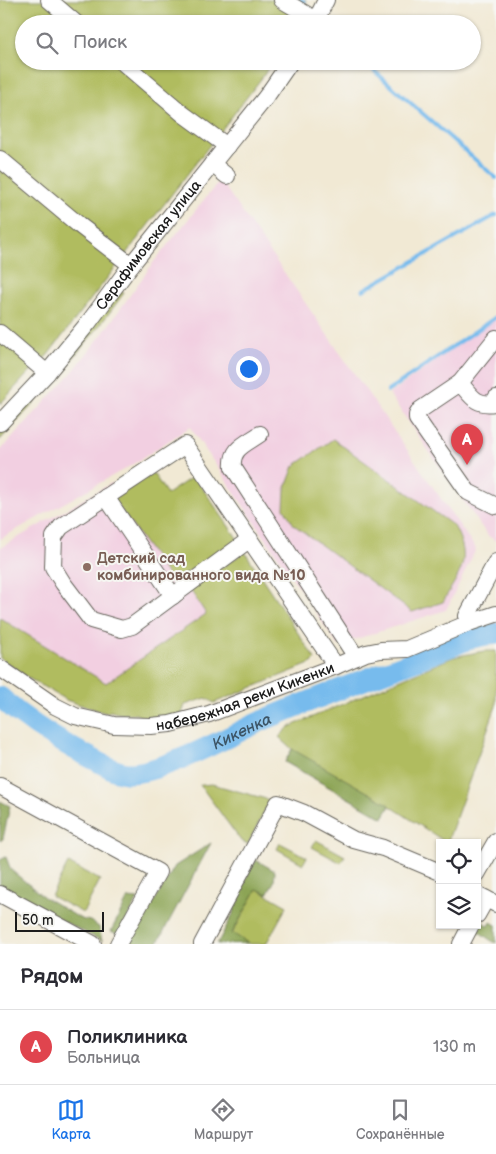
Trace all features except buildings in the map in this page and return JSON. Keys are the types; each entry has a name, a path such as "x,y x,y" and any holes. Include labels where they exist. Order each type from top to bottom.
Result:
{"street":[{"path":"49,0 66,15"},
{"path":"282,0 304,15"},
{"path":"318,15 326,0"},
{"path":"133,70 200,127 227,146"},
{"name":"Серафимовская улица","path":"0,424 48,373 131,265 266,97 285,70"},
{"path":"0,159 79,225 131,265"},
{"path":"212,164 227,176"},
{"path":"0,333 48,373"},
{"path":"496,338 460,382 420,410 417,415 417,419 468,492 496,506"},
{"path":"460,382 478,403 494,402 496,398"},
{"path":"260,434 236,450 232,458 233,467 356,657"},
{"path":"250,539 132,626 122,628 91,620 53,567 54,537 61,527 185,445 250,539 336,666"},
{"path":"106,497 173,596"},
{"path":"470,623 467,616 496,562"},
{"name":"набережная реки Кикенки","path":"0,668 55,706 75,716 125,727 170,724 209,714 366,653 381,650 407,649 496,614"},
{"path":"0,786 158,872 118,944"},
{"path":"202,944 278,803 304,813 354,840 383,848 436,870"},
{"path":"481,867 496,840"},
{"path":"0,894 93,944"},
{"path":"461,944 470,929"}],"shaded area":[{"path":"220,180 476,549 446,610 338,645 190,427 130,466 0,539 0,451 71,374 153,263"},
{"path":"496,319 496,541 488,536 389,394"},
{"name":"Детский сад комбинированного вида №10","path":"112,483 207,615 106,683 0,618 0,548"}],"green space":[{"path":"0,0 306,0 298,15 15,15 15,70 267,70 47,356 37,364 0,404"},
{"path":"120,291 124,293 79,351 0,440 0,433"},
{"path":"333,439 454,526 463,548 462,566 443,602 412,612 294,525 284,508 285,490 294,466"},
{"path":"153,473 167,494 194,476 237,538 236,544 176,587 113,499"},
{"path":"245,552 315,659 312,663 214,703 206,698 185,705 182,714 142,718 136,714 121,714 110,711 106,713 66,700 30,679 0,658 0,618 106,683 206,614 189,588"},
{"path":"484,651 496,651 496,706 448,839 441,839 390,806 383,818 285,762 292,749 279,737 289,727 453,657"},
{"path":"292,749 390,805 383,818 285,762"},
{"path":"212,784 270,800 248,844 241,841 200,785"},
{"path":"0,801 10,806 3,839 0,841"},
{"path":"316,840 345,856 341,863 312,847"},
{"path":"211,843 157,944 127,944 144,906 152,905 175,866"},
{"path":"280,843 307,857 303,864 277,849"},
{"path":"6,857 11,870 44,897 81,919 90,921 99,927 102,941 0,889 0,860"},
{"path":"256,860 275,871 274,882 267,894 257,889 232,933 248,943 217,944 235,910 230,906"},
{"path":"68,863 100,880 83,913 51,896"},
{"path":"257,889 287,906 266,944 250,944 232,934"},
{"path":"128,898 138,899 119,935 111,931"},
{"path":"482,922 489,926 491,922 496,925 496,943 477,931 481,929"}],"waterway":[{"path":"373,70 496,178"},
{"path":"363,290 496,215"},
{"path":"388,391 496,317"},
{"name":"Кикенка","path":"0,697 38,727 76,750 118,771 126,773 140,772 176,761 264,720 472,638 496,633"}],"place":[{"name":"Поликлиника","path":"467,465"},
{"name":"Детский сад комбинированного вида №10","path":"87,567"}]}
